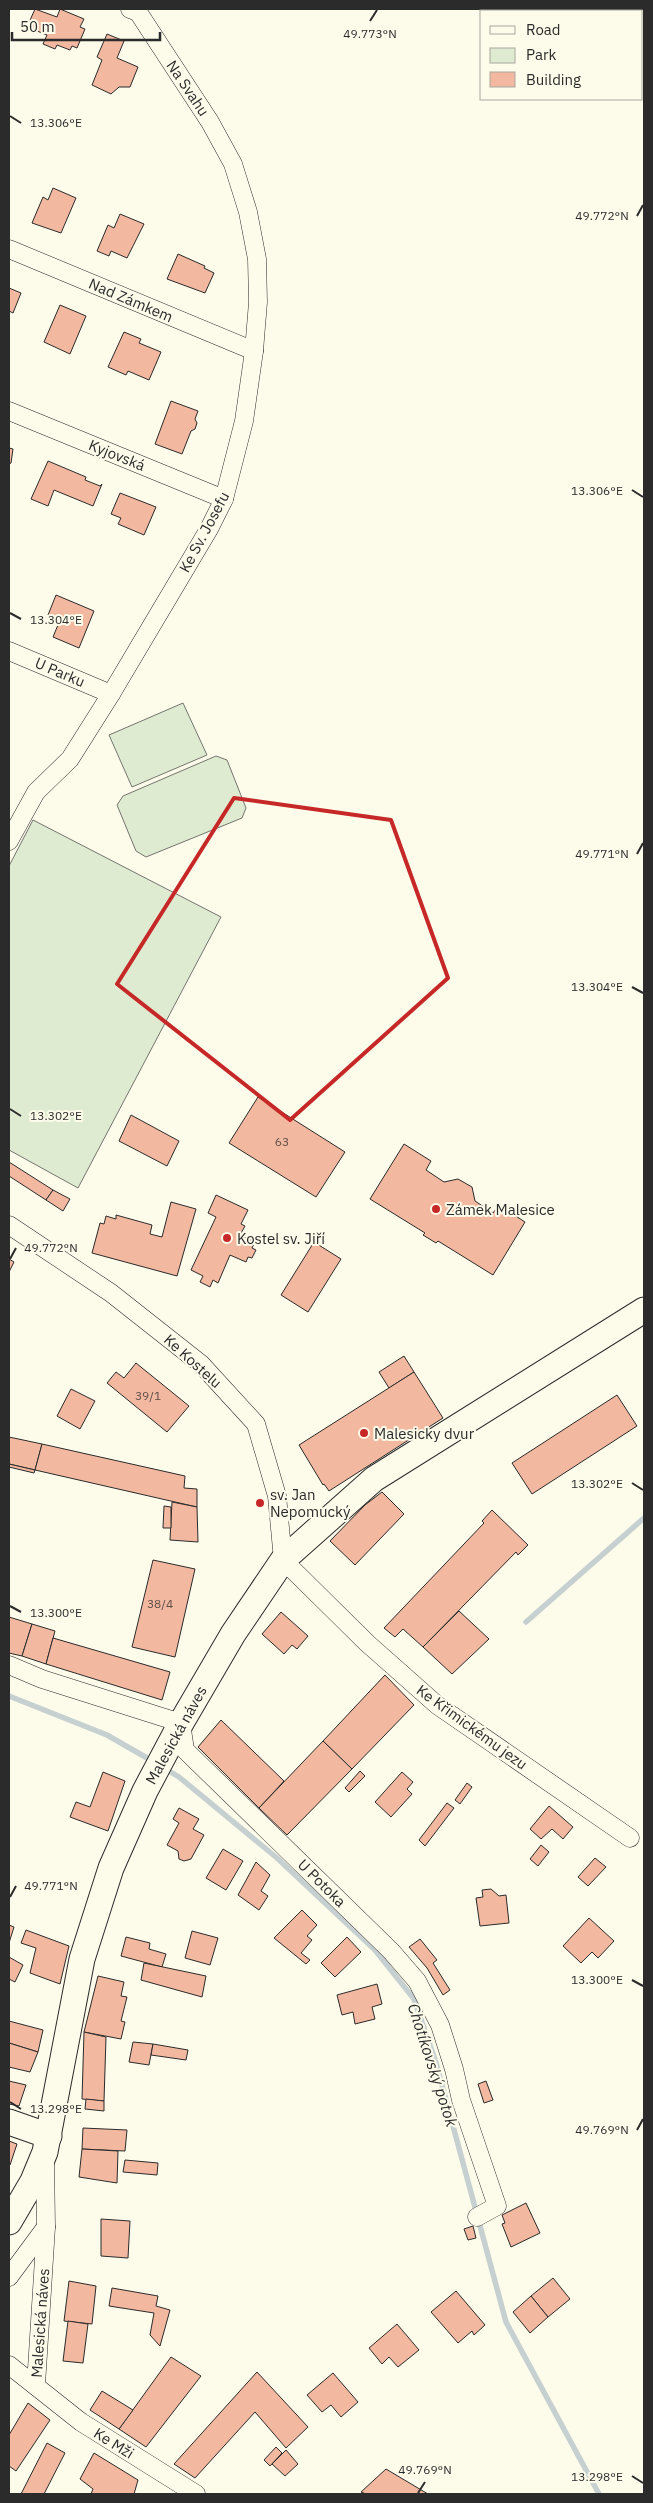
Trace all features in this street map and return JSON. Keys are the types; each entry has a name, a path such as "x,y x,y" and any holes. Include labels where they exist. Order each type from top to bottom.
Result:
{"street":[{"name":"Na Svahu","path":"130,9 138,12 210,122"},
{"name":"Ke Sv. Josefu","path":"9,841 36,792 70,759 111,694 224,499 244,421 254,351 258,302 257,259 248,212 233,164 210,122"},
{"name":"Nad Zámkem","path":"9,250 254,351"},
{"name":"Kyjovská","path":"9,411 224,499"},
{"name":"U Parku","path":"9,651 111,694"},
{"name":"Ke Kostelu","path":"9,1225 111,1293 196,1360 256,1424 277,1496 282,1560"},
{"name":"Malesická náves","path":"9,2222 33,2182 47,2144 82,1959 111,1868 153,1775 181,1723 233,1634 282,1560 374,1479 644,1310"},
{"name":"Ke Křimickému jezu","path":"282,1560 367,1643 437,1705 630,1838"},
{"path":"9,1665 42,1679 181,1723"},
{"name":"U Potoka","path":"181,1723 185,1750 391,1951 417,1981 440,2026 454,2069 460,2100 497,2206 476,2217"},
{"path":"9,2122 47,2144"},
{"name":"Malesická náves","path":"36,2385 46,2227 47,2144"},
{"name":"Malesická náves","path":"9,2277 46,2227"},
{"name":"Malesická náves","path":"9,2365 36,2385"},
{"name":"Ke Mži","path":"36,2385 81,2422 196,2494"}],"highlighted area":[{"path":"234,798 391,820 448,978 290,1120 117,984"}],"green space":[{"path":"183,703 207,755 132,787 109,735"},
{"path":"216,756 227,760 246,808 242,818 146,857 136,851 117,805 123,796"},
{"path":"33,820 221,917 78,1188 9,1150 9,866"}],"building":[{"path":"35,9 57,17 60,9 84,19 80,27 85,29 77,48 72,46 70,50 57,45 55,49 43,44 47,35 27,27"},
{"path":"107,34 124,41 117,58 138,67 130,87 119,87 111,94 92,85 102,60 97,57"},
{"path":"53,188 76,198 61,233 32,223 43,197 48,200"},
{"path":"120,214 144,224 127,258 111,251 109,256 97,251 108,225 114,228"},
{"path":"178,254 205,266 204,268 214,273 205,293 167,279"},
{"path":"9,288 21,293 13,313 9,311"},
{"path":"60,305 86,316 70,354 44,342"},
{"path":"124,332 141,339 139,343 161,352 149,380 128,371 126,375 108,367"},
{"path":"171,401 198,411 195,419 197,423 195,429 191,431 182,454 155,444"},
{"path":"9,448 13,449 11,463 9,464"},
{"path":"48,461 86,477 85,480 100,486 102,484 93,506 54,490 48,506 31,499"},
{"path":"120,493 156,507 144,535 118,524 121,518 111,514"},
{"path":"56,595 94,611 79,648 53,637 60,620 48,615"},
{"path":"258,1097 345,1152 316,1197 229,1143"},
{"path":"131,1115 179,1141 167,1166 119,1141"},
{"name":"Zámek Malesice","path":"404,1144 431,1161 426,1170 444,1182 458,1179 472,1187 475,1201 493,1213 499,1205 525,1222 493,1275 438,1241 436,1243 423,1235 425,1233 370,1199"},
{"path":"9,1162 53,1190 46,1200 9,1176"},
{"path":"53,1190 70,1199 63,1211 46,1200"},
{"name":"Kostel sv. Jiří","path":"216,1195 248,1210 241,1224 245,1226 240,1235 255,1242 252,1248 256,1250 252,1258 248,1257 246,1262 230,1255 218,1283 213,1280 210,1287 200,1282 203,1276 191,1270 216,1217 208,1213"},
{"path":"171,1202 196,1209 177,1276 92,1253 100,1223 104,1224 106,1216 116,1219 116,1215 152,1225 150,1234 162,1237"},
{"path":"314,1242 341,1259 308,1312 281,1295"},
{"path":"9,1259 14,1262 9,1272"},
{"path":"404,1356 414,1372 389,1388 379,1372"},
{"path":"136,1363 189,1406 167,1432 107,1383 116,1372 124,1378"},
{"path":"414,1372 443,1418 329,1491 323,1485 299,1445"},
{"path":"71,1389 95,1401 80,1429 57,1416"},
{"path":"617,1395 637,1426 532,1494 512,1463"},
{"path":"9,1437 42,1444 35,1470 9,1464"},
{"path":"42,1444 185,1476 184,1488 197,1489 197,1507 35,1470"},
{"path":"9,1464 35,1470 34,1473 9,1467"},
{"path":"382,1492 404,1514 355,1565 330,1541 365,1505"},
{"path":"172,1502 197,1507 198,1542 170,1540"},
{"path":"164,1506 171,1507 171,1528 163,1528"},
{"path":"492,1510 528,1545 518,1555 516,1552 423,1647 403,1629 395,1637 384,1628 484,1523 482,1521"},
{"path":"153,1560 195,1569 175,1657 132,1647"},
{"path":"459,1611 489,1639 452,1674 423,1647"},
{"path":"281,1612 308,1636 297,1649 292,1645 284,1654 262,1634"},
{"path":"9,1617 32,1624 22,1656 9,1653"},
{"path":"32,1624 55,1631 46,1664 22,1656"},
{"path":"53,1638 170,1672 162,1700 46,1664"},
{"path":"385,1675 414,1705 352,1769 323,1741"},
{"path":"221,1720 284,1781 259,1808 198,1747"},
{"path":"323,1741 352,1769 287,1835 259,1808"},
{"path":"360,1771 365,1776 349,1792 345,1788"},
{"path":"103,1772 125,1781 108,1831 70,1817 76,1802 90,1807"},
{"path":"402,1772 413,1782 407,1789 412,1794 391,1817 375,1802"},
{"path":"467,1783 472,1787 460,1804 455,1800"},
{"path":"447,1803 454,1808 425,1846 419,1840"},
{"path":"549,1806 573,1827 563,1839 552,1829 541,1839 530,1829"},
{"path":"179,1808 199,1819 193,1829 204,1835 191,1859 184,1861 179,1859 178,1851 167,1845 179,1823 173,1819"},
{"path":"541,1845 549,1852 538,1866 530,1859"},
{"path":"223,1849 243,1861 226,1890 206,1878"},
{"path":"595,1858 606,1867 588,1886 578,1877"},
{"path":"256,1862 270,1875 261,1891 268,1896 259,1910 238,1895"},
{"path":"491,1889 499,1896 506,1895 509,1923 480,1926 476,1898 483,1897 482,1890"},
{"path":"302,1910 317,1925 307,1936 312,1940 301,1953 310,1960 306,1964 274,1938"},
{"path":"589,1918 614,1941 598,1958 592,1952 581,1963 563,1946"},
{"path":"9,1925 14,1927 9,1943"},
{"path":"26,1930 69,1946 60,1984 30,1973 36,1948 21,1943"},
{"path":"192,1931 218,1938 210,1965 185,1958"},
{"path":"126,1937 150,1943 149,1949 166,1954 162,1967 121,1956"},
{"path":"347,1937 361,1952 335,1977 321,1963"},
{"path":"420,1939 437,1960 433,1963 450,1990 443,1995 427,1968 409,1947"},
{"path":"9,1957 23,1965 15,1982 9,1979"},
{"path":"144,1963 206,1976 202,1997 141,1980"},
{"path":"98,1976 124,1982 121,1996 127,1997 121,2021 125,2022 121,2039 84,2032"},
{"path":"377,1984 382,2004 372,2007 375,2019 355,2024 353,2012 342,2015 337,1995"},
{"path":"9,2021 43,2030 38,2052 9,2043"},
{"path":"84,2032 106,2037 104,2101 82,2099"},
{"path":"133,2042 153,2044 149,2065 129,2062"},
{"path":"9,2043 38,2052 30,2072 9,2067"},
{"path":"153,2044 188,2050 186,2060 151,2055"},
{"path":"9,2081 26,2085 19,2106 9,2104"},
{"path":"486,2081 493,2100 484,2103 478,2084"},
{"path":"86,2099 104,2101 104,2111 85,2109"},
{"path":"83,2128 127,2130 125,2151 82,2149"},
{"path":"9,2141 17,2144 10,2165 9,2164"},
{"path":"82,2149 118,2151 117,2183 79,2177"},
{"path":"125,2160 158,2163 157,2175 123,2172"},
{"path":"526,2203 540,2233 511,2247 502,2224 505,2223 502,2215"},
{"path":"101,2219 130,2221 128,2258 101,2256"},
{"path":"473,2226 476,2238 468,2240 464,2229"},
{"path":"553,2278 570,2299 548,2317 531,2296"},
{"path":"69,2281 96,2286 92,2324 64,2321"},
{"path":"112,2288 158,2296 156,2306 170,2310 160,2346 150,2335 154,2313 109,2306"},
{"path":"456,2291 485,2325 474,2335 472,2331 458,2343 431,2312"},
{"path":"531,2296 548,2317 530,2333 513,2312"},
{"path":"68,2321 88,2324 83,2363 63,2361"},
{"path":"397,2324 419,2350 398,2367 389,2357 382,2364 369,2348"},
{"path":"171,2357 201,2376 146,2447 119,2429"},
{"path":"257,2372 308,2427 286,2448 255,2412 195,2478 174,2464"},
{"path":"333,2373 358,2402 341,2417 331,2405 322,2412 307,2395"},
{"path":"102,2391 133,2410 119,2429 90,2410"},
{"path":"28,2403 50,2420 16,2471 9,2466 9,2435"},
{"path":"47,2443 65,2453 44,2494 21,2494"},
{"path":"276,2447 282,2453 270,2466 264,2460"},
{"path":"286,2450 298,2464 285,2476 272,2464"},
{"path":"94,2453 138,2480 134,2494 91,2494 93,2489 80,2479"},
{"path":"386,2469 428,2494 366,2494 361,2492"}],"waterway":[{"path":"526,1622 644,1518"},
{"name":"Chotíkovský potok","path":"9,1696 107,1735 154,1762"},
{"name":"Chotíkovský potok","path":"164,1768 179,1777 277,1858 375,1950 414,1999 436,2063 506,2322 599,2494"}],"place":[{"name":"Zámek Malesice","path":"436,1209"},
{"name":"Kostel sv. Jiří","path":"227,1238"},
{"name":"Malesicky dvur","path":"364,1433"},
{"name":"sv. Jan Nepomucký","path":"260,1503"}]}
